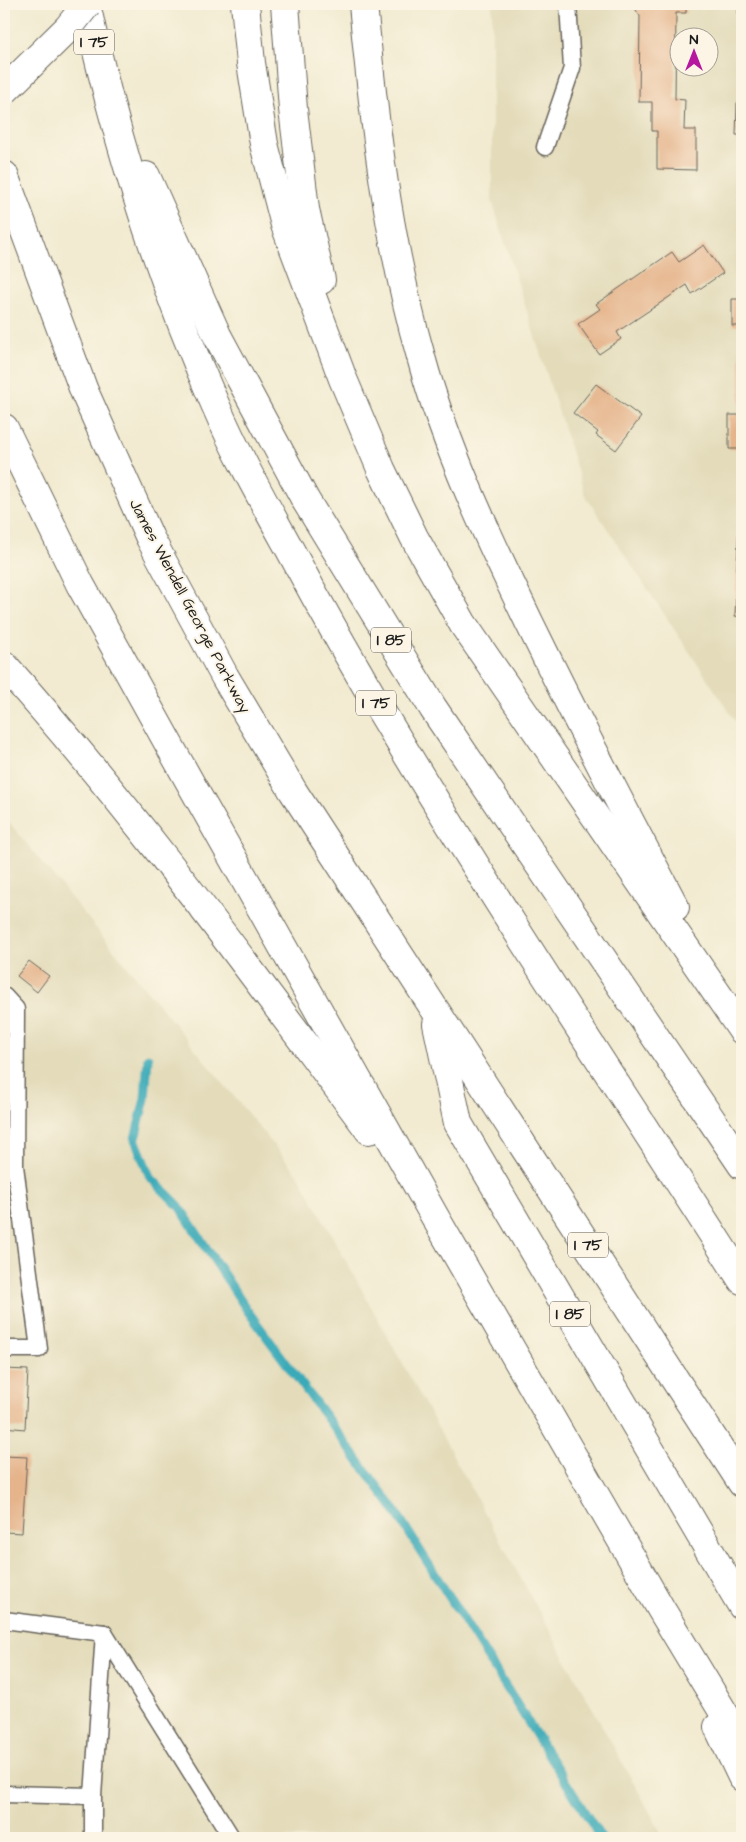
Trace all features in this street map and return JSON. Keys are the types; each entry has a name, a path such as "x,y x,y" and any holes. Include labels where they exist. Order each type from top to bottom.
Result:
{"highway":[{"name":"I 75","path":"87,4 102,79 150,238 178,314 216,406 247,472 347,655 462,845 742,1280"},
{"path":"4,91 68,28 87,4"},
{"path":"245,4 251,63 264,144 282,216 343,379 381,469 462,624 742,1030"},
{"path":"285,4 293,110 304,209 343,379"},
{"path":"363,4 370,85 383,189 419,351 448,438 497,557 560,686 673,903 742,1026"},
{"name":"I 85","path":"102,79 217,335 306,501 433,708 742,1165"},
{"name":"James Wendell George Parkway","path":"4,174 84,391 150,538 225,677 293,791 434,1008"},
{"path":"4,428 80,584 435,1217 661,1609 742,1743"},
{"path":"4,665 39,704 146,835 435,1217"},
{"name":"I 75","path":"434,1008 742,1483"},
{"name":"I 85","path":"434,1008 458,1123 742,1606"},
{"path":"661,1609 742,1777"}],"lane":[{"path":"545,148 572,68 568,4"},
{"path":"4,996 16,1009 10,1166 39,1350 4,1349"},
{"path":"4,1620 104,1633"},
{"path":"93,1838 92,1796 104,1633"},
{"path":"104,1633 232,1838"},
{"path":"4,1794 92,1796"}],"shaded area":[{"path":"492,4 742,4 742,731 585,495 492,201"},
{"path":"4,816 299,1176 664,1838 4,1838"}],"building":[{"path":"636,4 686,4 686,13 676,13 676,28 668,28 668,78 675,78 675,99 685,100 684,130 696,130 696,170 657,169 657,131 652,131 652,102 639,102 640,16 636,10"},
{"path":"738,4 742,4 742,16 738,16"},
{"path":"737,103 742,103 742,135 736,135"},
{"path":"704,245 723,273 692,294 687,285 617,332 621,339 599,354 578,324 600,309 596,304 672,252 679,262"},
{"path":"732,299 742,299 742,449 729,449 729,415 740,415 740,326 732,326"},
{"path":"596,384 641,417 616,450 596,435 598,432 573,413"},
{"path":"739,518 742,518 742,617 735,616"},
{"path":"29,961 49,976 37,992 17,976"},
{"path":"4,1369 28,1370 25,1429 4,1427"},
{"path":"4,1456 27,1457 22,1533 4,1532"}],"waterway":[{"path":"148,1058 145,1099 135,1139 150,1177 179,1206 247,1310 394,1509 601,1838"}]}
